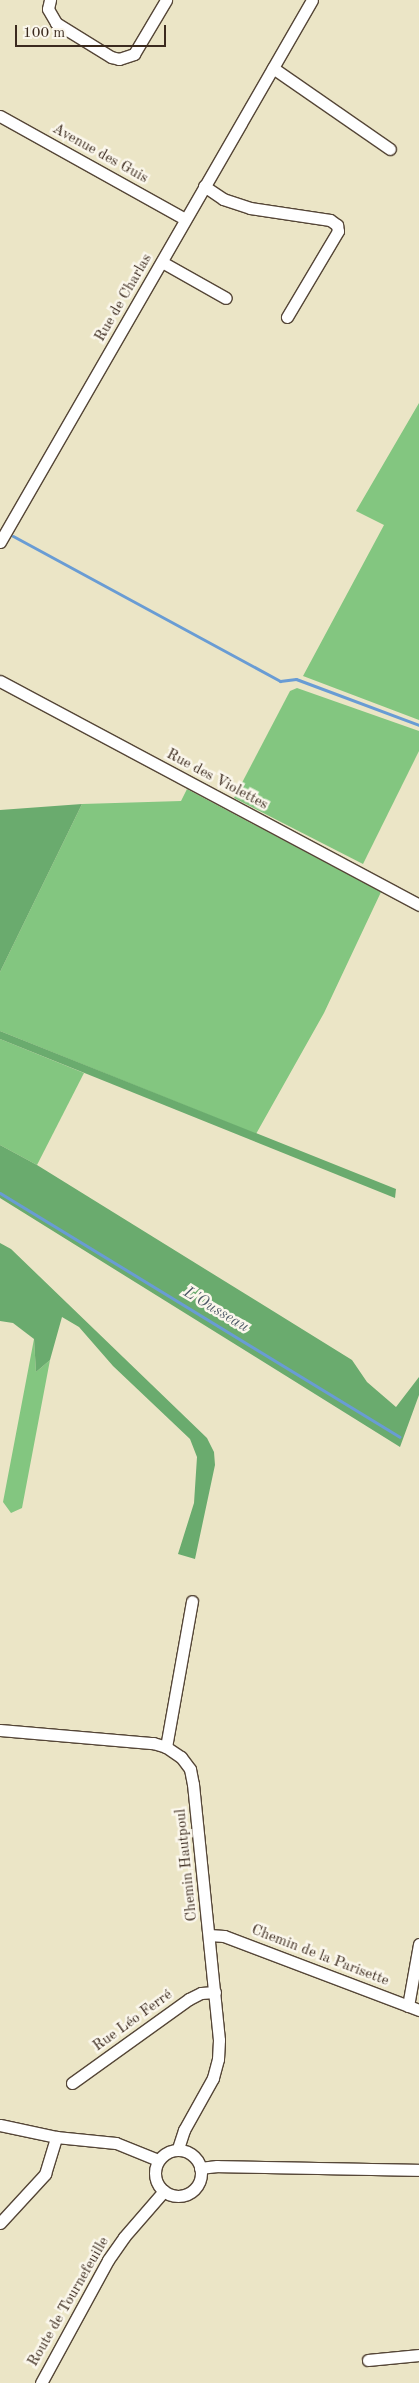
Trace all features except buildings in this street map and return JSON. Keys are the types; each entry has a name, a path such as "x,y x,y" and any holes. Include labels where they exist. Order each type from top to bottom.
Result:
{"street":[{"path":"50,0 48,9 56,23 111,57 119,59 134,54 166,0"},
{"name":"Rue de Charlas","path":"0,542 312,0"},
{"path":"273,68 390,149"},
{"name":"Avenue des Guis","path":"0,116 185,219"},
{"path":"204,186 223,199 250,208 330,220 337,225 338,231 287,317"},
{"path":"162,262 226,298"},
{"name":"Rue des Violettes","path":"0,681 419,905"},
{"path":"166,1747 192,1601"},
{"name":"Chemin Hautpoul","path":"0,1730 153,1743 166,1747 181,1756 190,1769 194,1784 219,2040 217,2066 207,2092 184,2130 178,2150"},
{"name":"Chemin de la Parisette","path":"209,1935 224,1936 413,2008"},
{"path":"413,2008 419,1944"},
{"name":"Rue Léo Ferré","path":"72,2083 189,1999 201,1993 215,1992"},
{"path":"0,2125 56,2137 116,2143 158,2160"},
{"path":"0,2222 45,2174 56,2137"},
{"path":"178,2150 191,2154 200,2168 200,2180 189,2193 176,2196 164,2191 155,2176 158,2160 166,2152 178,2150"},
{"path":"200,2168 217,2166 419,2170"},
{"name":"Route de Tournefeuille","path":"41,2383 108,2260 134,2225 164,2191"},
{"path":"368,2360 419,2355"}],"green space":[{"path":"419,403 419,720 303,676 384,525 356,511"},
{"path":"297,688 419,731 419,751 363,864 234,798 290,691"},
{"path":"187,789 381,892 324,1013 256,1134 0,1031 0,972 82,804 181,801"},
{"path":"82,804 0,972 0,810"},
{"path":"0,1031 396,1189 395,1198 0,1039"},
{"path":"0,1039 84,1073 37,1165 0,1145"},
{"path":"0,1145 37,1165 352,1360 367,1382 396,1407 419,1377 419,1395 400,1447 0,1198"},
{"path":"0,1243 11,1249 207,1438 214,1452 215,1465 195,1559 178,1554 194,1503 197,1457 190,1439 113,1366 79,1327 62,1317 50,1360 36,1372 34,1339 13,1323 0,1321"},
{"path":"34,1339 36,1372 50,1360 22,1508 11,1513 3,1502"}],"waterway":[{"path":"13,536 280,681 296,679 419,725"},
{"name":"L'Ousseau","path":"0,1193 399,1437"}]}
